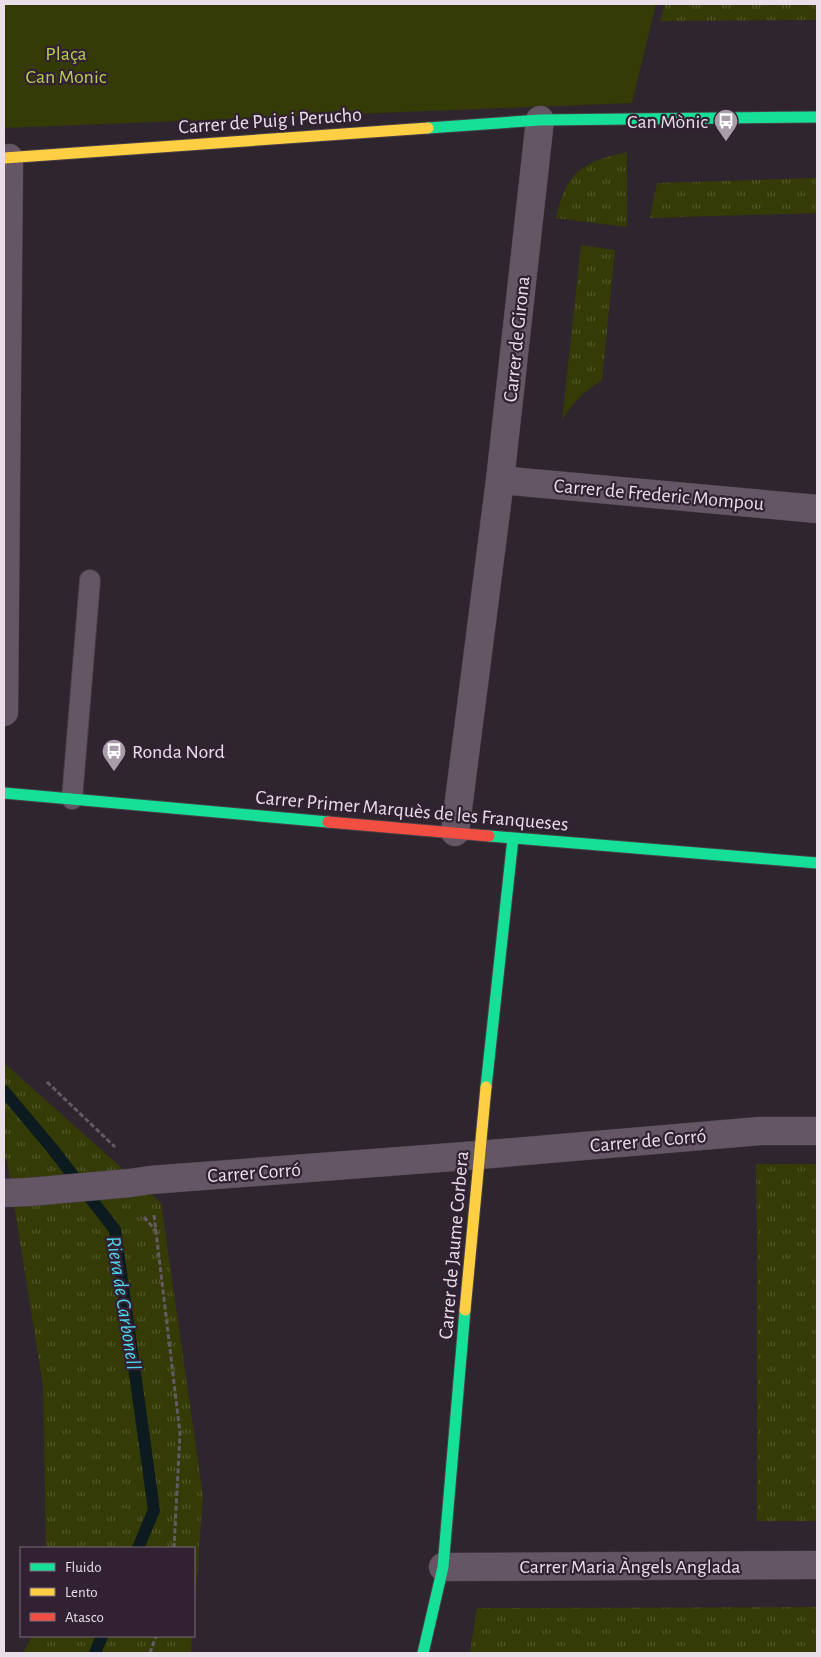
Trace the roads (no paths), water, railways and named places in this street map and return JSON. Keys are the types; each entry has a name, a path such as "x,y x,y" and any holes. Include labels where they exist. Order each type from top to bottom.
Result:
{"street":[{"path":"540,120 817,116"},
{"name":"Carrer de Puig i Perucho","path":"6,158 540,120"},
{"name":"Carrer de Girona","path":"455,832 500,480 540,120"},
{"path":"4,712 6,158"},
{"name":"Carrer de Frederic Mompou","path":"500,480 817,509"},
{"name":"Carrer Primer Marquès de les Franqueses","path":"4,793 817,863"},
{"name":"Carrer de Jaume Corbera","path":"423,1653 443,1567 479,1155 513,838"},
{"name":"Carrer de Corró","path":"479,1155 760,1130 817,1131"},
{"name":"Carrer Corró","path":"16,1193 479,1155"},
{"name":"Carrer Maria Àngels Anglada","path":"443,1567 817,1565"}],"lane":[{"path":"72,799 90,580"}],"waterway":[{"name":"Riera de Carbonell","path":"4,1091 51,1147 115,1230 154,1510 138,1547"},
{"name":"Riera de Carbonell","path":"95,1653 102,1637"}],"place":[{"name":"Can Mònic","path":"726,142"},
{"name":"Ronda Nord","path":"114,772"}],"park label":[{"name":"Plaça Can Monic","path":"66,64"}]}
